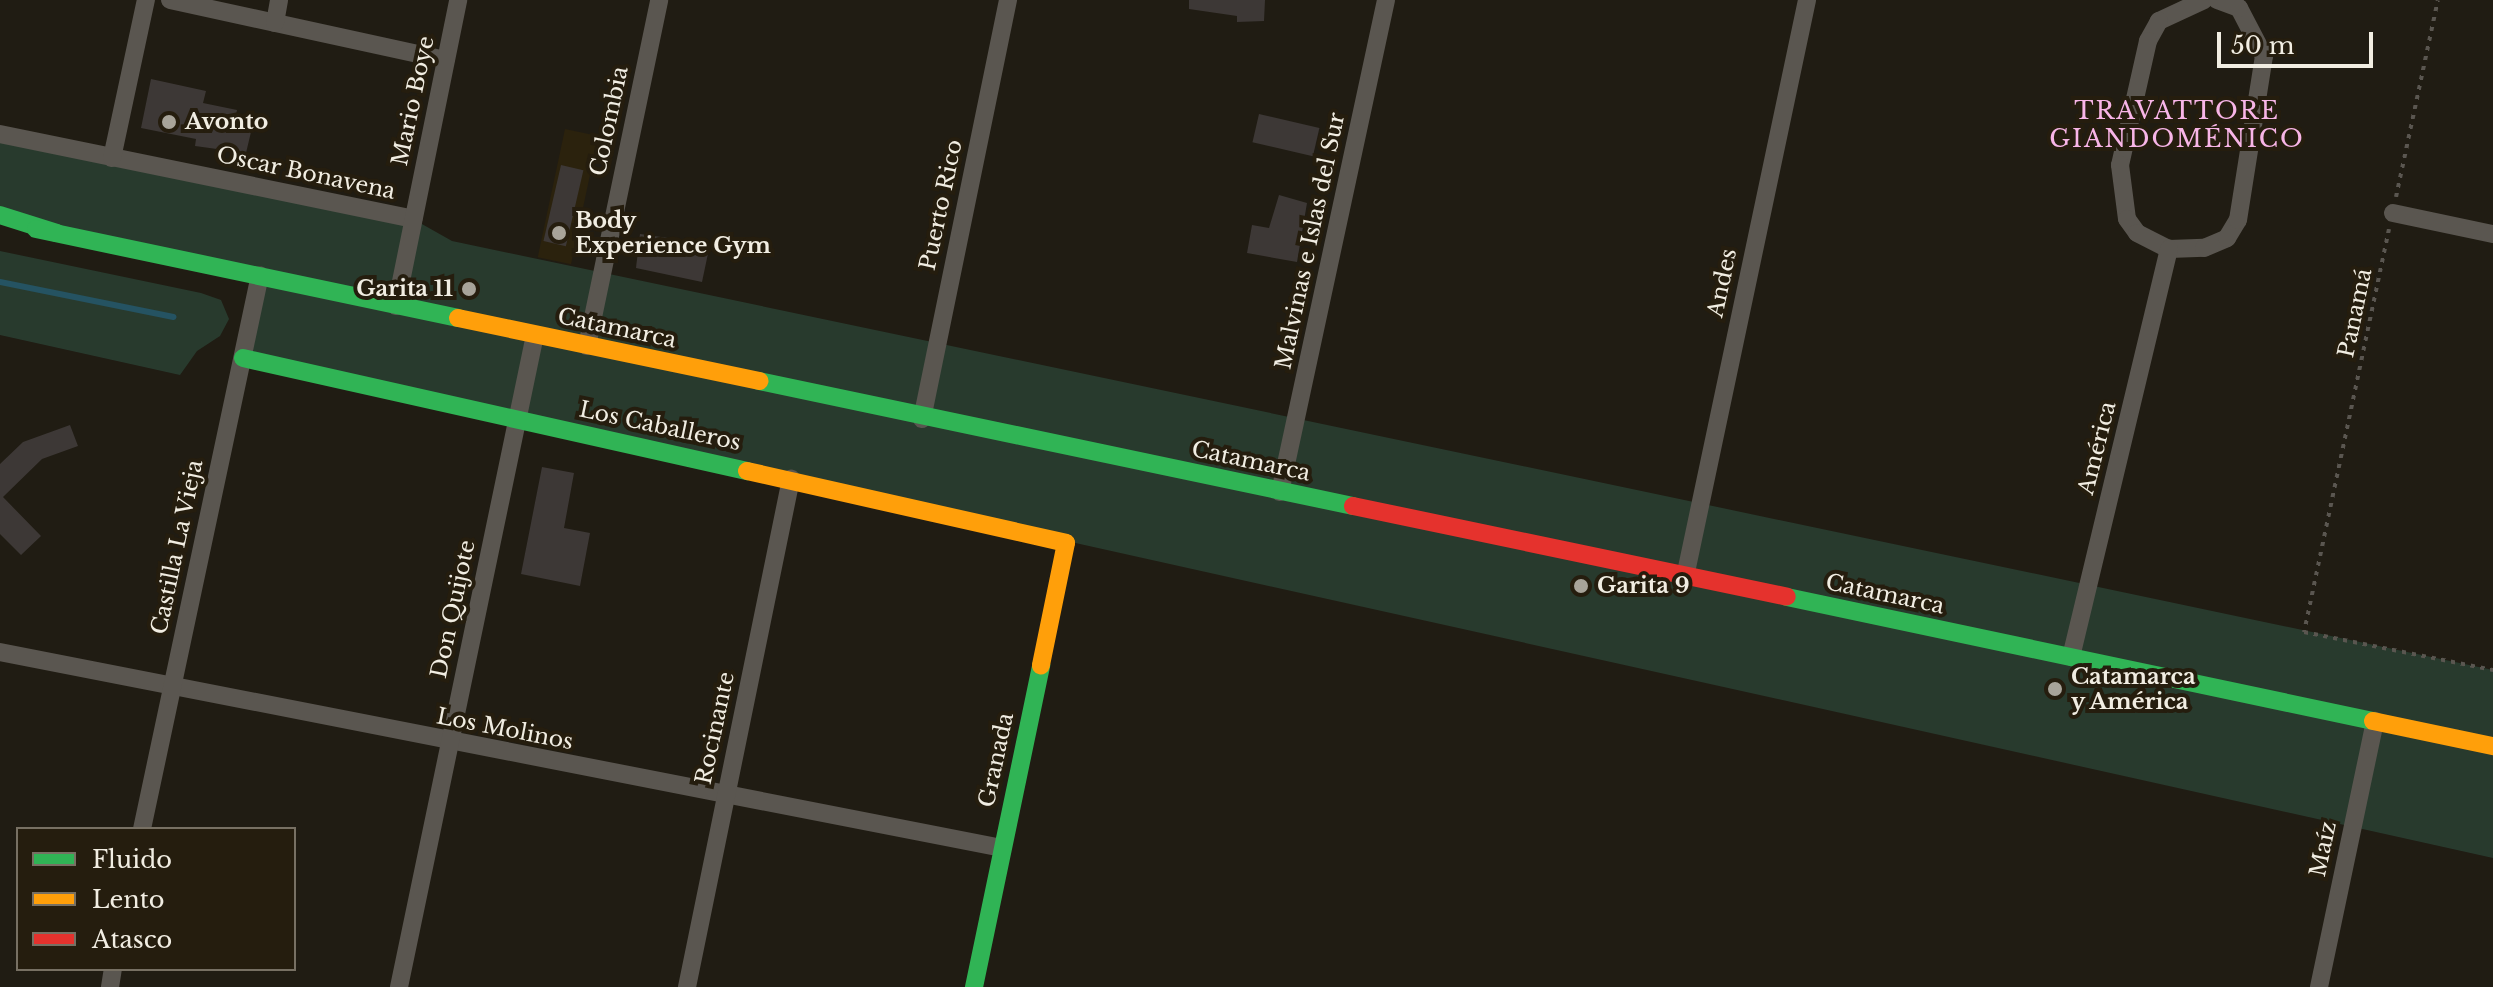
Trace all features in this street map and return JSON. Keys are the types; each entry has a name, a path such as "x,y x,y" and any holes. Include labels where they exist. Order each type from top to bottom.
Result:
{"main road":[{"path":"0,218 57,233"},
{"path":"0,231 57,233"},
{"name":"Catamarca","path":"57,233 922,419 2493,746"},
{"name":"Los Caballeros","path":"243,358 1066,543"},
{"name":"Granada","path":"974,987 1066,543"}],"street":[{"path":"112,158 146,0"},
{"path":"170,0 446,60"},
{"path":"275,23 279,0"},
{"name":"Mario Boye","path":"396,306 458,0"},
{"name":"Colombia","path":"587,346 659,0"},
{"name":"Puerto Rico","path":"922,419 1008,0"},
{"name":"Malvinas e Islas del Sur","path":"1280,492 1386,0"},
{"name":"Andes","path":"1685,577 1807,0"},
{"path":"2204,0 2159,21 2148,41 2120,165 2127,219 2137,233 2169,249 2204,248 2227,238 2238,220 2264,56 2239,8 2221,0"},
{"name":"Oscar Bonavena","path":"0,134 413,219"},
{"path":"2393,213 2493,234"},
{"name":"América","path":"2071,657 2169,249"},
{"name":"Castilla La Vieja","path":"142,827 260,275"},
{"name":"Don Quijote","path":"399,987 535,335"},
{"name":"Rocinante","path":"687,987 791,479"},
{"name":"Los Molinos","path":"0,652 450,743 1002,848"},
{"name":"Maíz","path":"2319,987 2375,721"}],"path":[{"name":"Panamá","path":"2438,0 2304,632 2493,670"}],"shaded area":[{"path":"565,129 598,136 571,264 538,257"}],"green space":[{"path":"0,134 413,219 452,241 2493,670 2493,858 243,358 260,275 0,215"},
{"path":"0,251 201,293 221,300 229,319 220,336 197,351 180,375 0,335"}],"building":[{"path":"1189,0 1265,0 1264,21 1237,22 1237,16 1189,9"},
{"path":"151,79 206,91 203,103 237,110 233,129 251,132 246,153 195,146 196,139 141,128"},
{"path":"1259,114 1319,128 1313,156 1252,142"},
{"path":"561,165 583,170 566,246 543,241"},
{"path":"1279,195 1307,203 1297,262 1247,253 1252,225 1269,228"},
{"path":"640,234 710,244 702,282 636,268"},
{"path":"70,425 78,446 42,459 3,497 41,536 21,555 0,534 0,464 23,442"},
{"path":"542,467 574,473 564,528 590,533 580,586 521,574"}],"waterway":[{"path":"0,282 173,317"}],"traffic: fast":[{"path":"0,215 57,233"},
{"path":"36,229 458,318"},
{"path":"243,358 747,471"},
{"path":"759,381 1353,506"},
{"path":"1787,597 2373,721"},
{"path":"974,987 1041,665"}],"traffic: slow":[{"path":"458,318 759,381"},
{"path":"747,471 1066,543 1041,665"},
{"path":"2373,721 2493,746"}],"traffic: jam":[{"path":"1353,506 1787,597"}],"place":[{"name":"Avonto","path":"169,122"},
{"name":"Body Experience Gym","path":"559,233"},
{"name":"Garita 11","path":"469,289"},
{"name":"Garita 9","path":"1581,586"},
{"name":"Catamarca y América","path":"2055,689"}],"district":[{"name":"TRAVATTORE GIANDOMÉNICO","path":"2177,125"}]}
